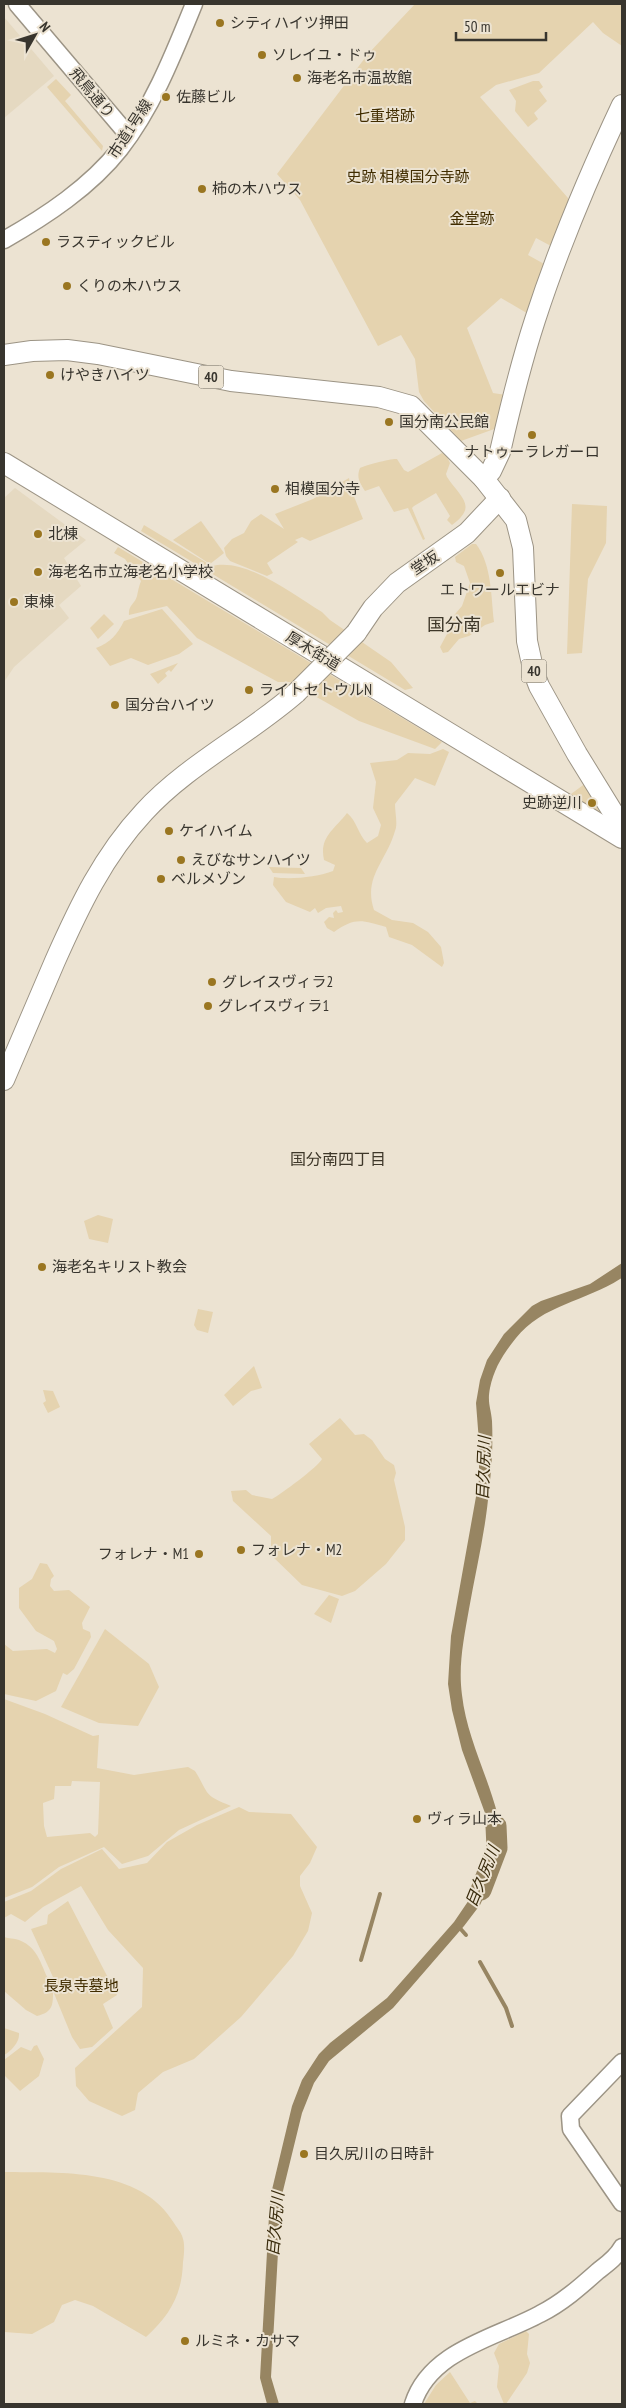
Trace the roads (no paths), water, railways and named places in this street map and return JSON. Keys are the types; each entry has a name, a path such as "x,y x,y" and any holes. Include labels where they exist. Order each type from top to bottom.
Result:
{"main road":[{"path":"484,478 491,471 500,452 535,321 556,259 580,198 622,105"},
{"name":"40","path":"4,355 32,351 68,350 98,354 231,381 398,401 417,411 484,478 516,520 521,532 527,641 537,680 577,754 622,827"},
{"name":"厚木街道","path":"4,463 622,838"},
{"name":"堂坂","path":"4,1080 78,910 103,864 144,811 168,790 296,693 356,633 373,608 392,587 467,533 500,498"}],"street":[{"name":"飛鳥通り","path":"17,4 129,136"},
{"name":"市道1号線","path":"4,240 64,202 108,163 129,136 168,64 194,4"},
{"path":"622,2062 570,2116 571,2129 622,2203"},
{"path":"413,2404 425,2380 444,2362 488,2337 540,2315 560,2303 611,2260 622,2247"}],"water":[{"path":"622,1263 622,1278 551,1311 527,1327 516,1338 504,1355 494,1374 490,1388 489,1402 492,1438 488,1504 464,1641 461,1662 461,1684 471,1736 498,1816 503,1856 486,1852 489,1824 462,1750 448,1684 451,1636 479,1480 476,1403 480,1380 487,1360 504,1334 532,1306 590,1284"},
{"path":"482,1862 499,1865 480,1905 393,2008 329,2061 314,2083 302,2113 281,2199 271,2377 279,2404 267,2404 260,2378 270,2198 292,2106 302,2080 319,2054 387,1998 454,1922 471,1897 481,1875"}],"waterway":[{"name":"目久尻川","path":"481,1890 497,1848 496,1826"},
{"path":"361,1960 380,1894"},
{"path":"458,1926 466,1935"},
{"path":"480,1962 506,2008 512,2026"}],"place":[{"name":"シティハイツ押田","path":"220,23"},
{"name":"ソレイユ・ドゥ","path":"262,55"},
{"name":"海老名市温故館","path":"297,78"},
{"name":"佐藤ビル","path":"166,97"},
{"name":"柿の木ハウス","path":"202,189"},
{"name":"ラスティックビル","path":"46,242"},
{"name":"くりの木ハウス","path":"67,286"},
{"name":"けやきハイツ","path":"50,375"},
{"name":"国分南公民館","path":"389,422"},
{"name":"ナトゥーラレガーロ","path":"532,435"},
{"name":"相模国分寺","path":"275,489"},
{"name":"北棟","path":"38,534"},
{"name":"海老名市立海老名小学校","path":"38,572"},
{"name":"エトワールエビナ","path":"500,573"},
{"name":"東棟","path":"14,602"},
{"name":"ライトセトウルN","path":"249,690"},
{"name":"国分台ハイツ","path":"115,705"},
{"name":"史跡逆川","path":"592,803"},
{"name":"ケイハイム","path":"169,831"},
{"name":"えびなサンハイツ","path":"181,860"},
{"name":"ベルメゾン","path":"161,879"},
{"name":"グレイスヴィラ2","path":"212,982"},
{"name":"グレイスヴィラ1","path":"208,1006"},
{"name":"海老名キリスト教会","path":"42,1267"},
{"name":"フォレナ・M2","path":"241,1550"},
{"name":"フォレナ・M1","path":"199,1554"},
{"name":"ヴィラ山本","path":"417,1819"},
{"name":"目久尻川の日時計","path":"304,2154"},
{"name":"ルミネ・カサマ","path":"185,2341"}],"district":[{"name":"国分南","path":"454,625"},
{"name":"国分南四丁目","path":"338,1159"}],"park label":[{"name":"七重塔跡","path":"385,116"},
{"name":"史跡 相模国分寺跡","path":"408,177"},
{"name":"金堂跡","path":"472,219"},
{"name":"長泉寺墓地","path":"81,1986"}]}
